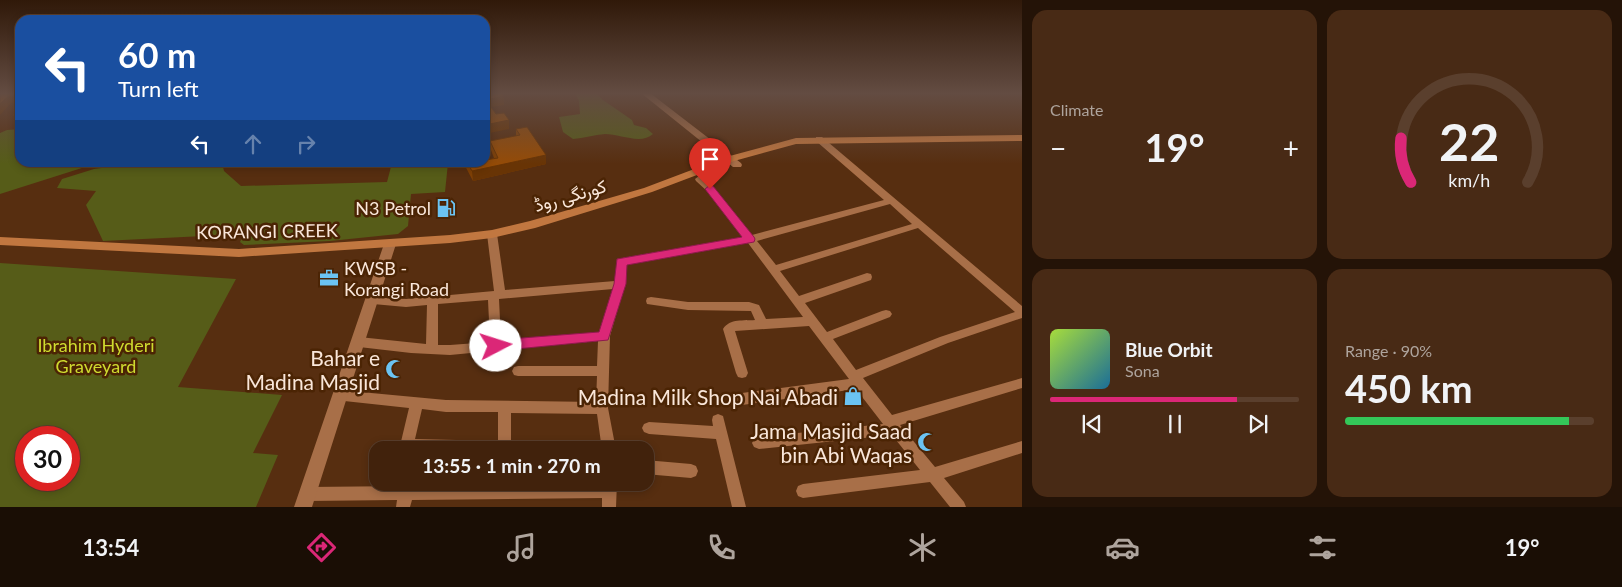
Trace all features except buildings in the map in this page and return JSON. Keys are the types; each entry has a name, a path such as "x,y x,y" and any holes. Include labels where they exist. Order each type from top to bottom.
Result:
{"main road":[{"name":"کورنگی روڈ","path":"531,225 736,161 822,142 1022,138"},
{"name":"کورنگی روڈ","path":"822,142 1022,144"},
{"name":"کورنگی روڈ","path":"531,225 560,222 625,205 699,179 736,161"},
{"name":"KORANGI CREEK","path":"1,240 239,253 390,244 492,234 531,225"}],"street":[{"path":"677,117 736,161"},
{"path":"680,117 736,161"},
{"path":"822,142 1022,313"},
{"path":"699,179 710,189 750,239 856,380 959,507"},
{"path":"608,441 602,408 604,336 620,284 621,262 750,239 890,201"},
{"path":"773,270 918,225"},
{"path":"492,234 497,296 496,346"},
{"path":"390,244 373,300 305,500 445,491"},
{"path":"796,301 867,277"},
{"path":"373,300 406,303 620,284"},
{"path":"432,349 433,300"},
{"path":"651,301 674,306 750,306 755,308 763,324"},
{"path":"742,399 856,380 944,340 1022,313"},
{"path":"824,338 886,314"},
{"path":"742,373 729,329 732,326 811,321"},
{"path":"358,342 432,349 496,346 604,336"},
{"path":"518,371 603,371"},
{"path":"759,443 892,425 1022,383"},
{"path":"339,396 446,406 602,408"},
{"path":"408,441 417,403"},
{"path":"504,441 505,407"},
{"path":"648,428 719,426 739,507"},
{"path":"803,491 878,483 932,474 1022,448"},
{"path":"654,468 691,471"},
{"path":"609,507 610,491"}],"green space":[{"path":"559,117 627,117 632,120 634,125 646,128 653,134 643,139 605,134 573,139 563,132"},
{"path":"15,129 15,167 85,167 0,194 0,133"},
{"path":"109,167 223,167 224,171 241,186 387,182 391,167 448,167 445,192 411,194 408,226 398,234 330,241 244,245 240,242 244,234 103,241 86,205 96,191 57,188 62,179 94,169"},
{"name":"Ibrahim Hyderi Graveyard","path":"0,263 236,279 178,387 282,395 253,453 278,455 256,507 0,507"}],"place":[{"name":"N3 Petrol","path":"446,208"},
{"name":"KWSB - Korangi Road","path":"329,278"},
{"name":"Bahar e Madina Masjid","path":"395,369"},
{"name":"Madina Milk Shop Nai Abadi","path":"853,396"},
{"name":"Jama Masjid Saad bin Abi Waqas","path":"927,442"}],"route":[{"path":"496,346 604,336 620,284 621,262 750,239 710,189"}]}
